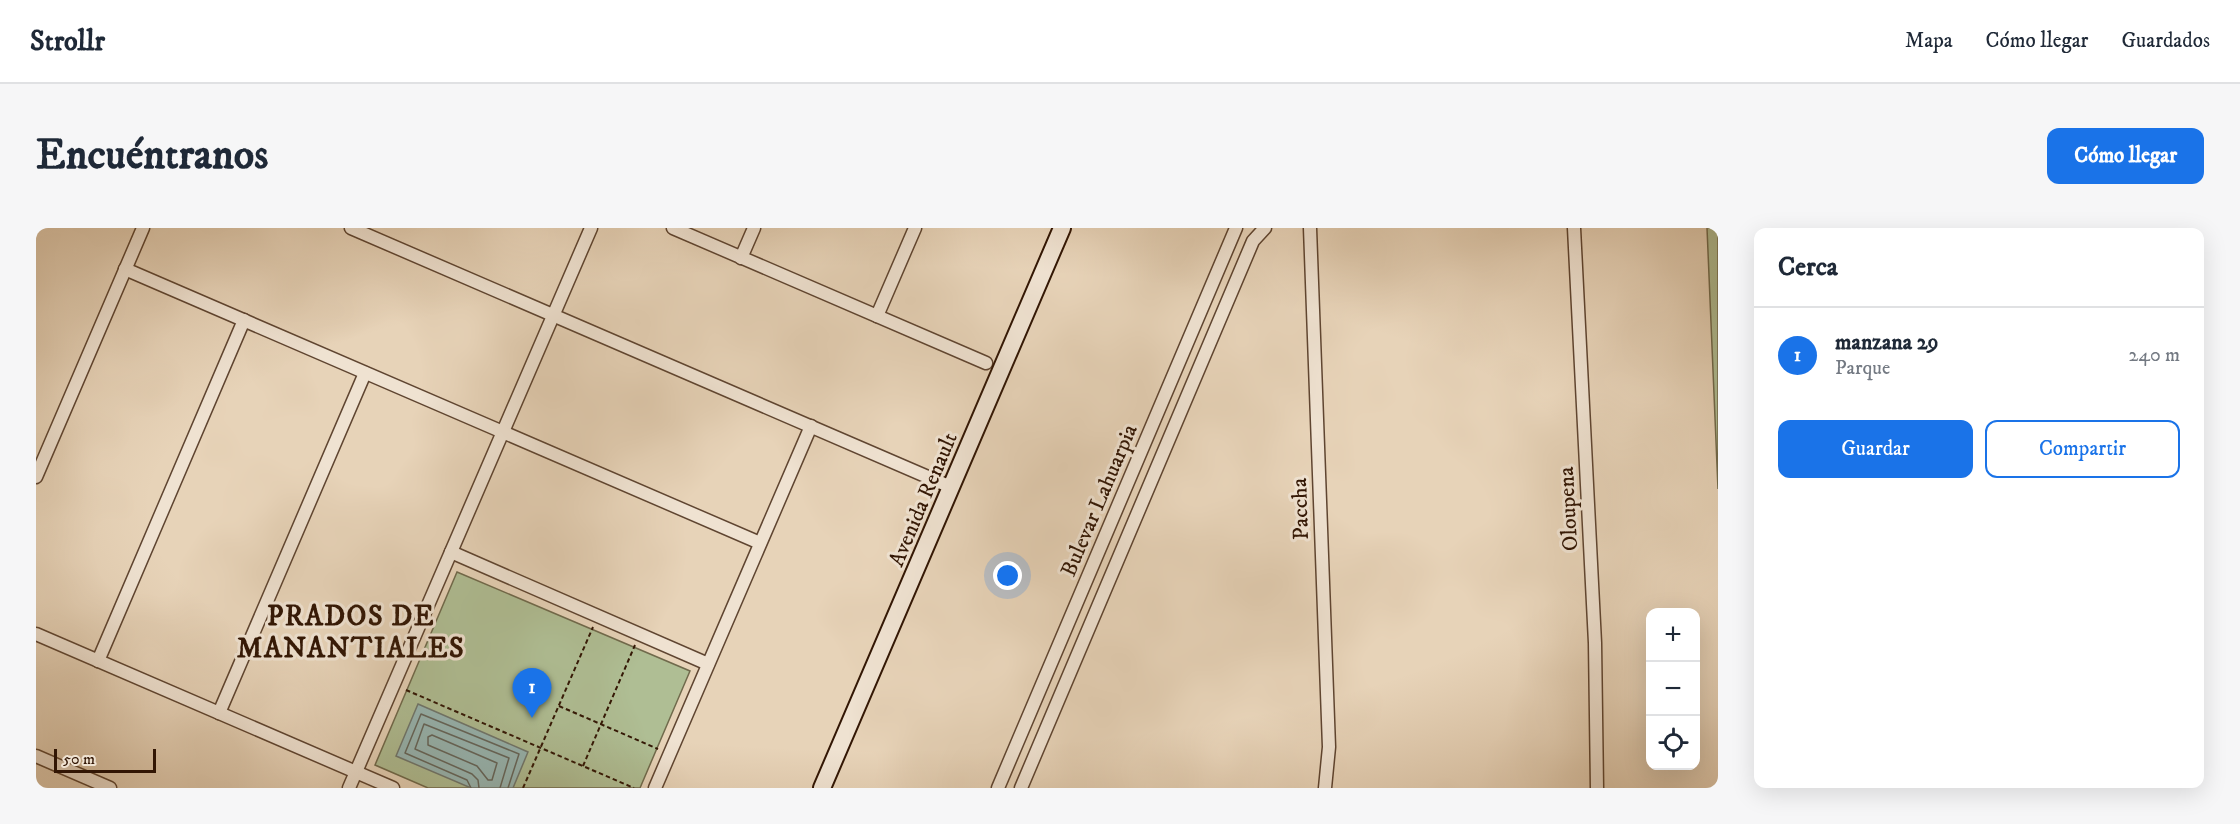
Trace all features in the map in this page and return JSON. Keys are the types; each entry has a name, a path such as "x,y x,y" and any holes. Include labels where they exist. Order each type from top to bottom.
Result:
{"street":[{"path":"36,477 143,228"},
{"path":"351,228 951,487"},
{"path":"350,788 591,228"},
{"path":"673,228 986,363"},
{"path":"741,258 754,228"},
{"path":"877,316 915,228"},
{"name":"Avenida Renault","path":"822,788 1062,228"},
{"path":"1021,788 1253,241 1266,228"},
{"name":"Paccha","path":"1310,228 1329,747 1325,788"},
{"name":"Oloupena","path":"1574,228 1595,643 1597,788"},
{"path":"1236,230 1253,241"},
{"name":"Bulevar Lahuarpia","path":"998,788 1236,230"},
{"path":"126,269 760,543"},
{"path":"98,661 244,320"},
{"path":"219,713 365,373"},
{"path":"655,788 810,426"},
{"path":"451,552 708,664"},
{"path":"36,634 393,788"},
{"path":"36,756 110,788"}],"path":[{"path":"524,788 598,616"},
{"path":"583,766 640,634"},
{"path":"394,685 634,788"},
{"path":"559,706 669,754"}],"green space":[{"path":"1707,228 1718,228 1718,489"},
{"path":"457,572 690,671 640,788 428,788 375,765"}],"water":[{"path":"418,704 528,752 513,788 471,788 396,756"}],"place":[{"name":"manzana 29","path":"532,718"}],"district":[{"name":"PRADOS DE MANANTIALES","path":"351,631"}]}
